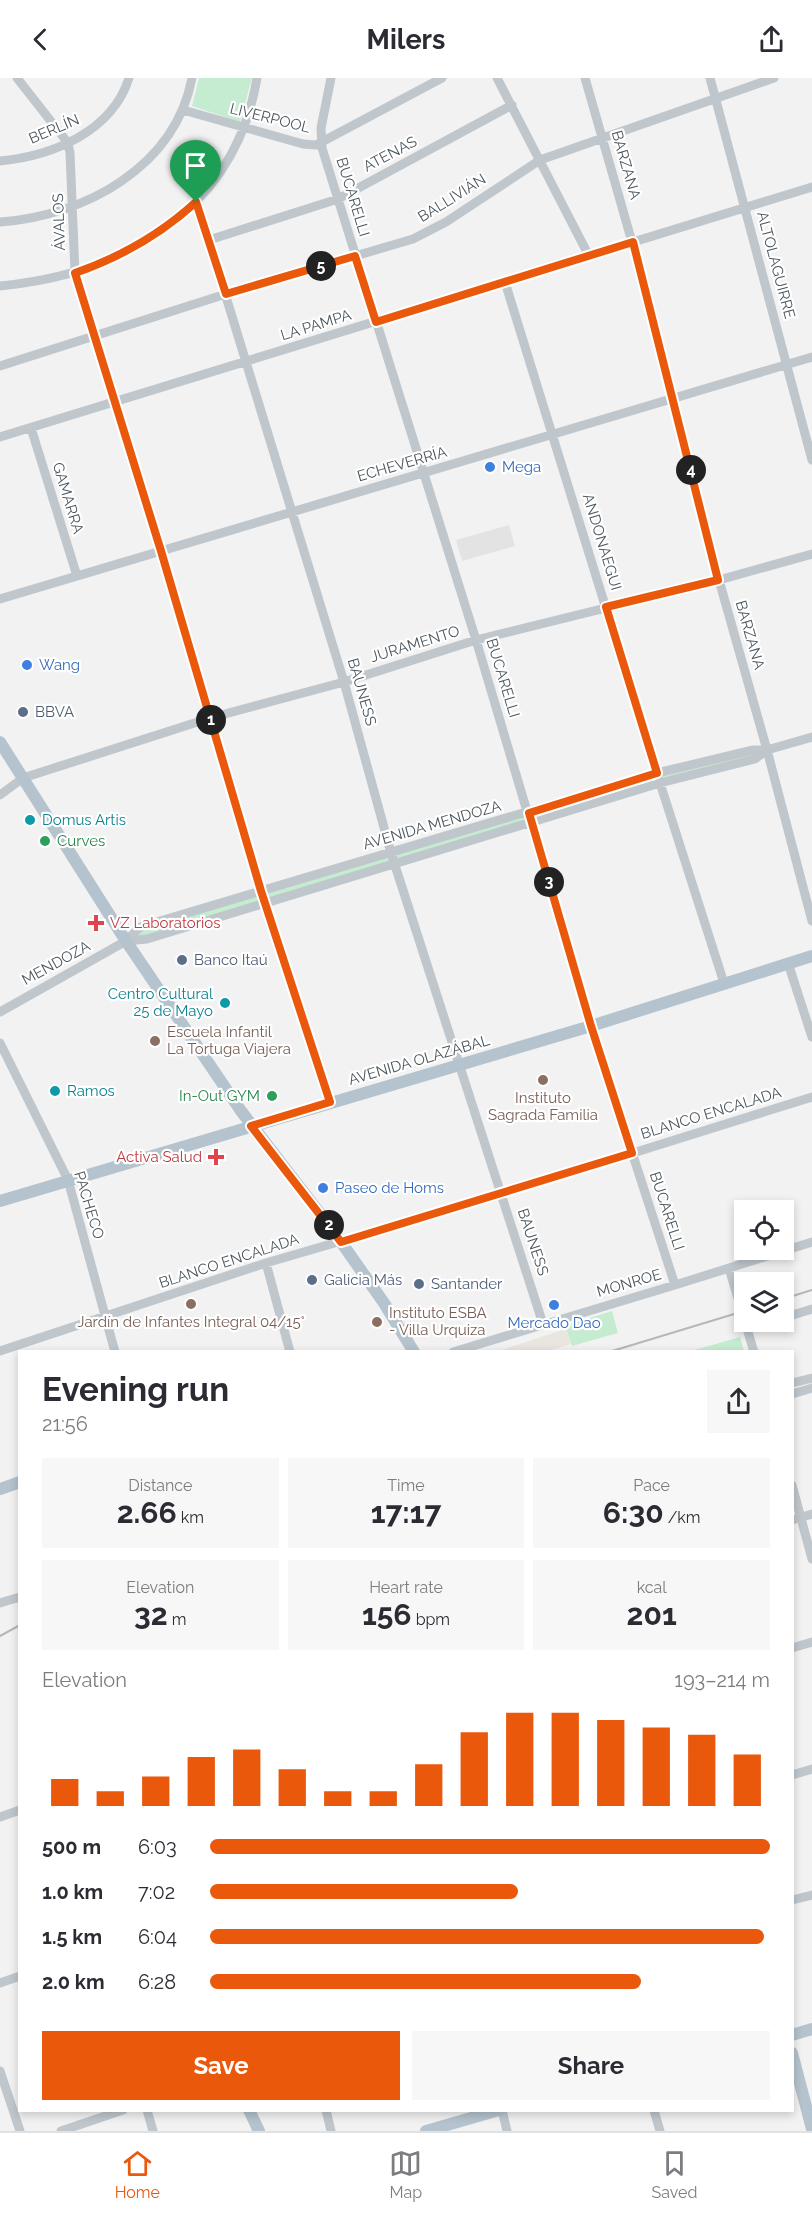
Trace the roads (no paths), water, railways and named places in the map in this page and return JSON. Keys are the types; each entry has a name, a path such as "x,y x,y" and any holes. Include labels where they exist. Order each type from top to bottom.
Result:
{"main road":[{"path":"0,742 126,941 251,1126 341,1242 384,1303 413,1350"},
{"name":"AVENIDA OLAZÁBAL","path":"0,1201 591,1026 812,956"},
{"path":"0,1489 18,1483"},
{"path":"794,2034 812,2029"},
{"path":"794,2060 812,2128"},
{"path":"250,2112 259,2131"},
{"path":"426,2131 493,2112"}],"street":[{"path":"17,78 68,143"},
{"name":"BERLÍN","path":"0,161 40,154 68,143 93,128 104,119 121,96 129,78"},
{"path":"0,222 44,216 73,207 111,188 141,166 162,145 183,110 192,78"},
{"path":"0,286 34,282 92,267 146,242 178,218 196,202 225,165 244,128 257,78"},
{"name":"BUCARELLI","path":"331,78 321,128 321,143 532,822 591,1026 675,1286"},
{"name":"LIVERPOOL","path":"183,110 303,144 321,143 442,78"},
{"path":"498,78 589,256"},
{"name":"BARZANA","path":"585,78 633,242 718,580 767,750 812,921"},
{"name":"ALTOLAGUIRRE","path":"710,78 812,460"},
{"name":"BALLIVIÁN","path":"0,366 226,294 426,234 540,160 774,78"},
{"name":"ATENAS","path":"209,240 338,199 512,105"},
{"name":"ÁVALOS","path":"68,143 75,273 161,551 261,891 330,1102"},
{"name":"LA PAMPA","path":"0,438 812,187"},
{"name":"BAUNESS","path":"196,202 344,682 394,864 543,1324"},
{"name":"ANDONAEGUI","path":"505,282 724,983"},
{"name":"ECHEVERRÍA","path":"0,598 812,357"},
{"name":"GAMARRA","path":"31,428 76,576"},
{"name":"JURAMENTO","path":"0,795 23,778 210,718 344,682 476,640 718,580 812,554"},
{"path":"767,750 812,737"},
{"name":"AVENIDA MENDOZA","path":"126,941 140,927 657,773 753,750 767,750"},
{"name":"AVENIDA MENDOZA","path":"126,941 147,939 660,783 755,759 767,750"},
{"name":"MENDOZA","path":"0,1012 126,941"},
{"path":"788,963 812,1037"},
{"name":"PACHECO","path":"0,1043 68,1180 114,1350"},
{"name":"BLANCO ENCALADA","path":"0,1351 266,1263 502,1194 812,1097"},
{"name":"MONROE","path":"459,1350 675,1286 812,1242"},
{"path":"266,1263 289,1350"},
{"path":"729,1268 734,1285"},
{"path":"794,1315 812,1309"},
{"path":"748,1332 753,1350"},
{"path":"794,1382 812,1378"},
{"path":"794,1393 812,1388"},
{"path":"794,1502 796,1519 812,1559"},
{"path":"796,1519 812,1515"},
{"path":"0,1603 18,1598"},
{"path":"794,1647 812,1642"},
{"path":"794,1774 812,1769"},
{"path":"0,1817 18,1811"},
{"path":"794,1900 812,1895"},
{"path":"0,1983 18,1977"},
{"path":"0,2071 20,2131"},
{"path":"61,2131 117,2112"},
{"path":"148,2112 153,2131"},
{"path":"326,2112 331,2131"},
{"path":"501,2112 507,2131"},
{"path":"655,2112 660,2131"}],"railway":[{"path":"794,1296 812,1290"},
{"path":"616,1350 734,1314"},
{"path":"0,1636 18,1626"}],"place":[{"name":"Mega","path":"490,467"},
{"name":"Wang","path":"27,665"},
{"name":"BBVA","path":"23,712"},
{"name":"Domus Artis","path":"30,820"},
{"name":"Curves","path":"45,841"},
{"name":"VZ Laboratorios","path":"96,923"},
{"name":"Banco Itaú","path":"182,960"},
{"name":"Centro Cultural 25 de Mayo","path":"225,1003"},
{"name":"Escuela Infantil La Tortuga Viajera","path":"155,1041"},
{"name":"Instituto Sagrada Familia","path":"543,1080"},
{"name":"Ramos","path":"55,1091"},
{"name":"In-Out GYM","path":"272,1096"},
{"name":"Activa Salud","path":"216,1157"},
{"name":"Paseo de Homs","path":"323,1188"},
{"name":"Galicia Más","path":"312,1280"},
{"name":"Santander","path":"419,1284"},
{"name":"Jardín de Infantes Integral 04/15°","path":"191,1304"},
{"name":"Mercado Dao","path":"554,1305"},
{"name":"Instituto ESBA - Villa Urquiza","path":"377,1322"}]}
